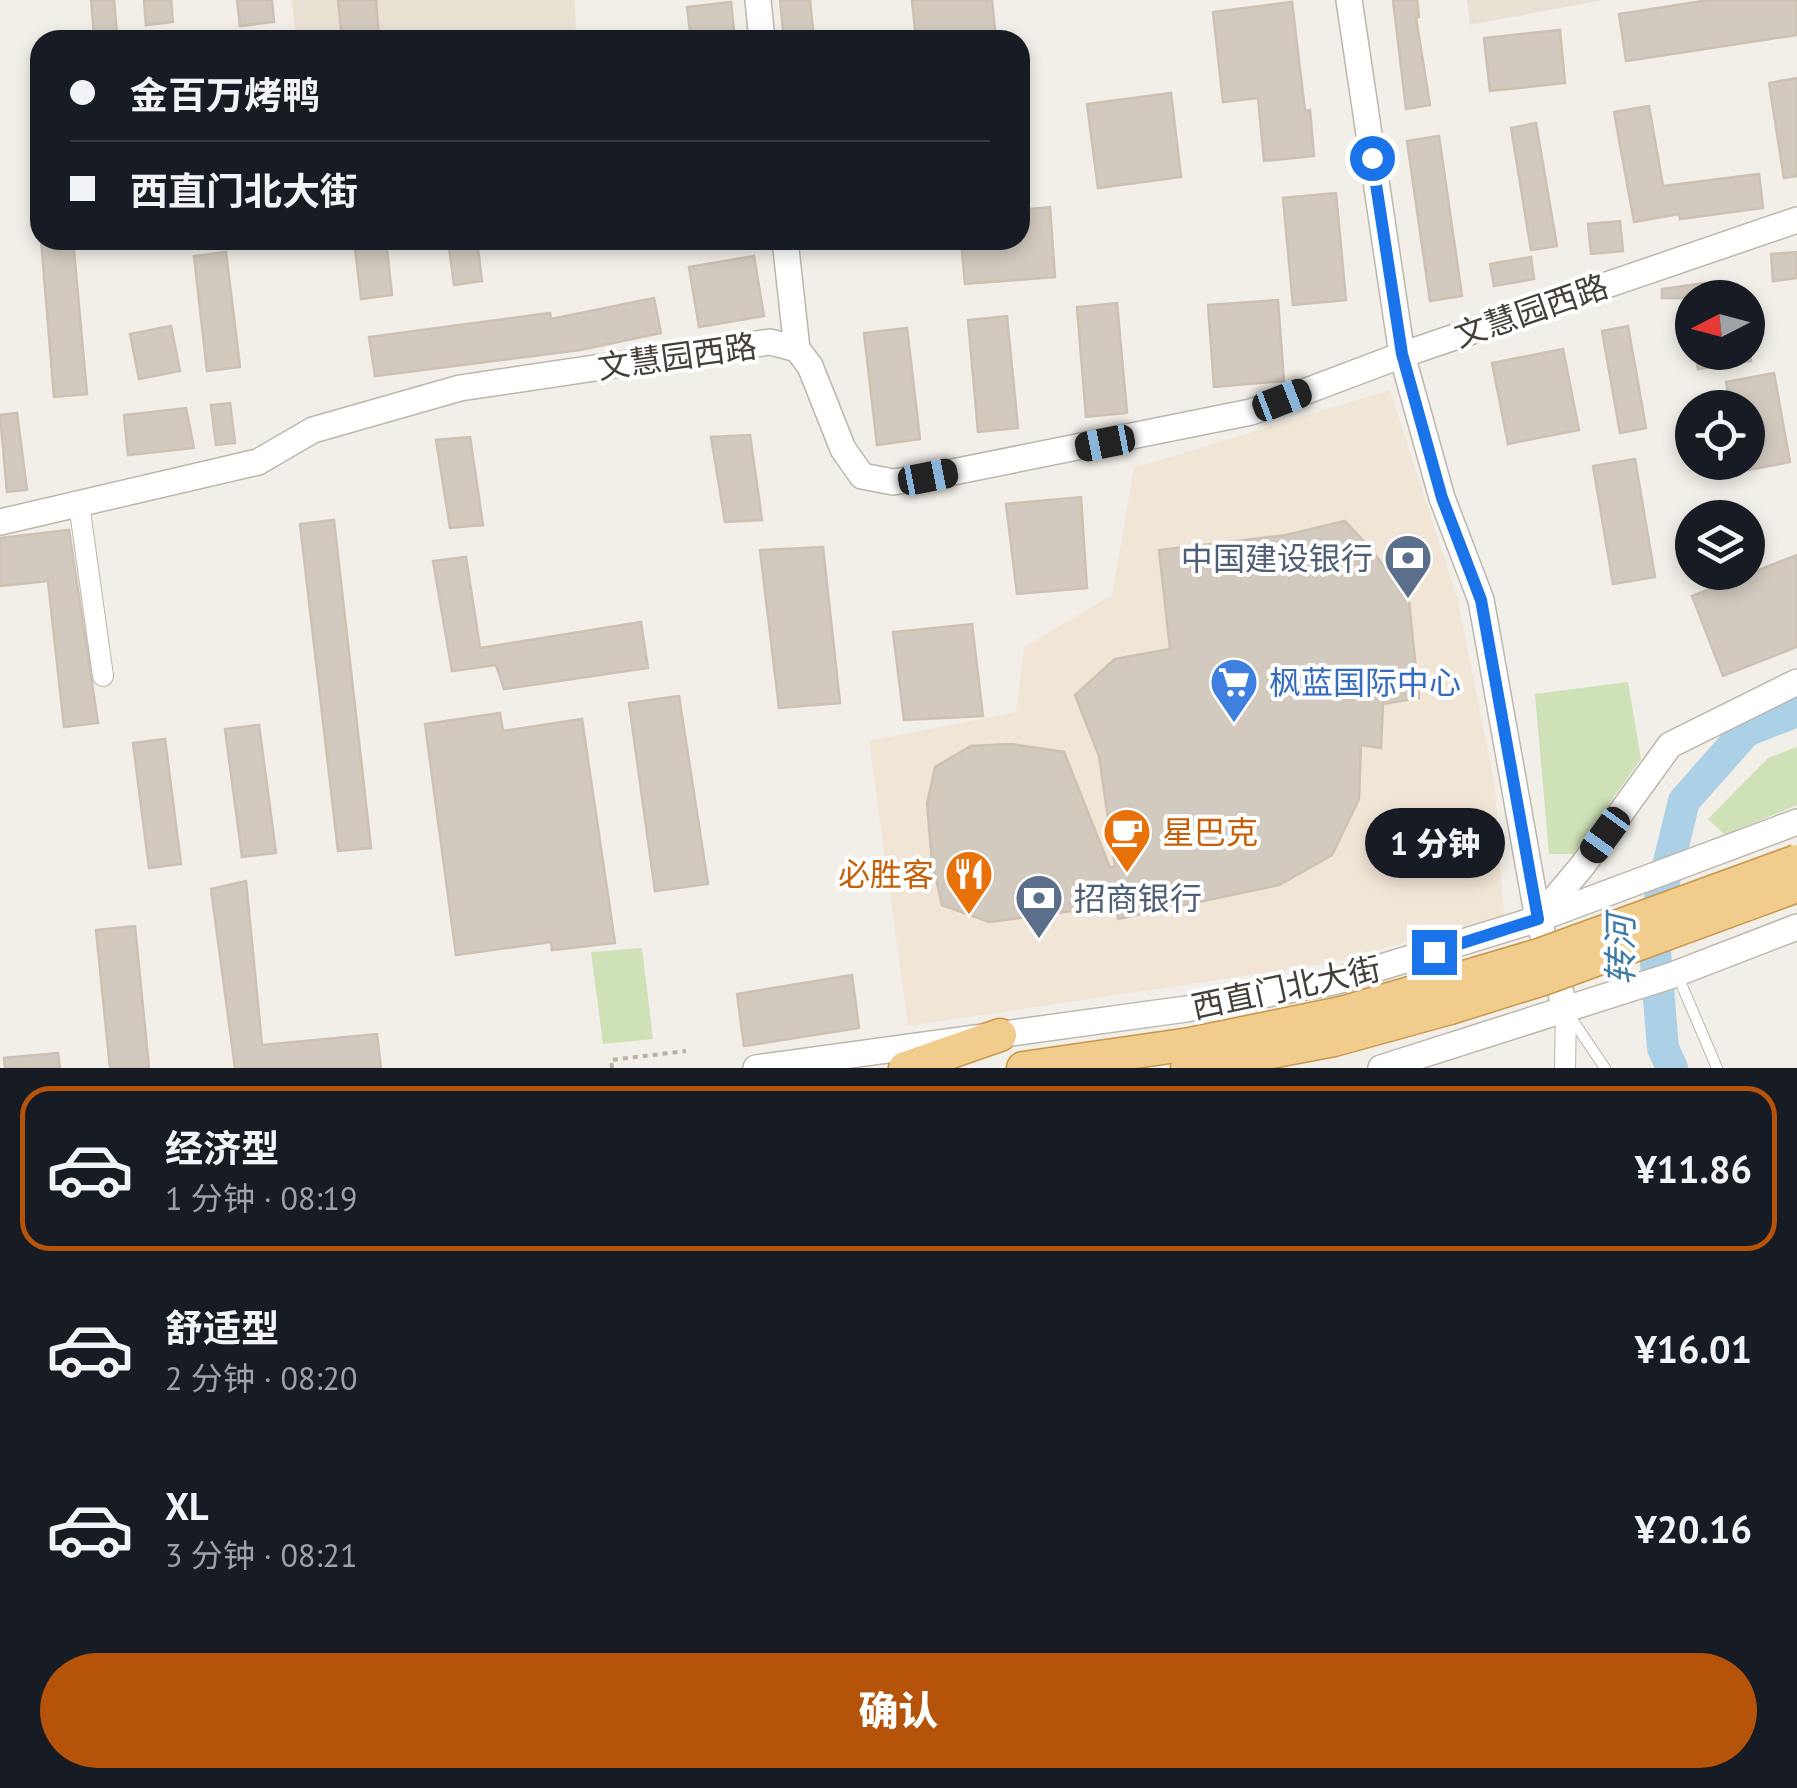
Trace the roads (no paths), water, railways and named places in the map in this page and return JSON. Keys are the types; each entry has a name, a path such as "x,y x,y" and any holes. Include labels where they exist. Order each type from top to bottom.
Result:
{"highway":[{"name":"西直门北大街","path":"1187,1068 1334,1040 1539,956 1797,861"},
{"name":"西直门北大街","path":"1023,1068 1209,1040 1546,978 1797,886"},
{"path":"905,1068 1000,1035"}],"street":[{"path":"758,0 761,30"},
{"path":"1349,0 1402,354 1442,498 1481,600 1538,919 1566,1010 1565,1068"},
{"name":"文慧园西路","path":"0,522 258,462 314,430 460,388 770,342 797,349 810,366 843,449 862,476 892,482 1251,412 1402,354 1797,220"},
{"path":"786,250 797,349"},
{"path":"79,504 104,676"},
{"path":"1538,919 1583,865 1670,746 1797,682"},
{"name":"西直门北大街","path":"756,1068 1186,1010 1333,982 1538,919 1797,822"},
{"path":"1603,893 1619,992"},
{"path":"1381,1068 1673,974 1797,927"},
{"path":"1468,942 1494,1032"}],"lane":[{"path":"1673,974 1717,1068"},
{"path":"1566,1010 1605,1068"}],"waterway":[{"name":"转河","path":"1672,1068 1663,1048 1653,927 1684,801 1746,731 1797,711"}],"place":[{"name":"中国建设银行","path":"1408,600"},
{"name":"枫蓝国际中心","path":"1234,724"},
{"name":"星巴克","path":"1127,874"},
{"name":"必胜客","path":"969,916"},
{"name":"招商银行","path":"1039,940"}]}
